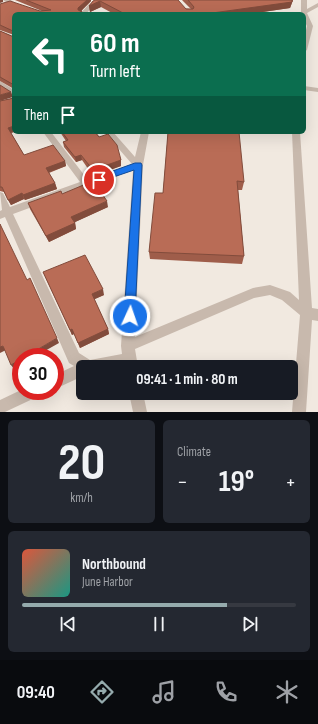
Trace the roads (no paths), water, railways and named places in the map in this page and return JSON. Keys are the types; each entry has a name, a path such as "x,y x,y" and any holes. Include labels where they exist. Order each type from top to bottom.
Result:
{"street":[{"path":"85,12 91,5 101,0"},
{"path":"303,12 304,0"},
{"path":"0,6 8,1 18,4"},
{"path":"306,12 318,5"},
{"path":"306,19 310,26 306,42"},
{"path":"0,83 12,96"},
{"path":"306,88 318,90"},
{"path":"48,134 86,184"},
{"path":"110,134 138,165"},
{"path":"130,357 138,165 145,134"},
{"path":"296,134 312,314 299,412"},
{"path":"4,213 138,165"},
{"path":"0,196 4,213 74,358 77,360"},
{"path":"118,360 130,357 259,292 270,290 286,296 312,314"},
{"path":"64,378 76,373"},
{"path":"0,407 15,400"},
{"path":"137,400 140,412"}]}
